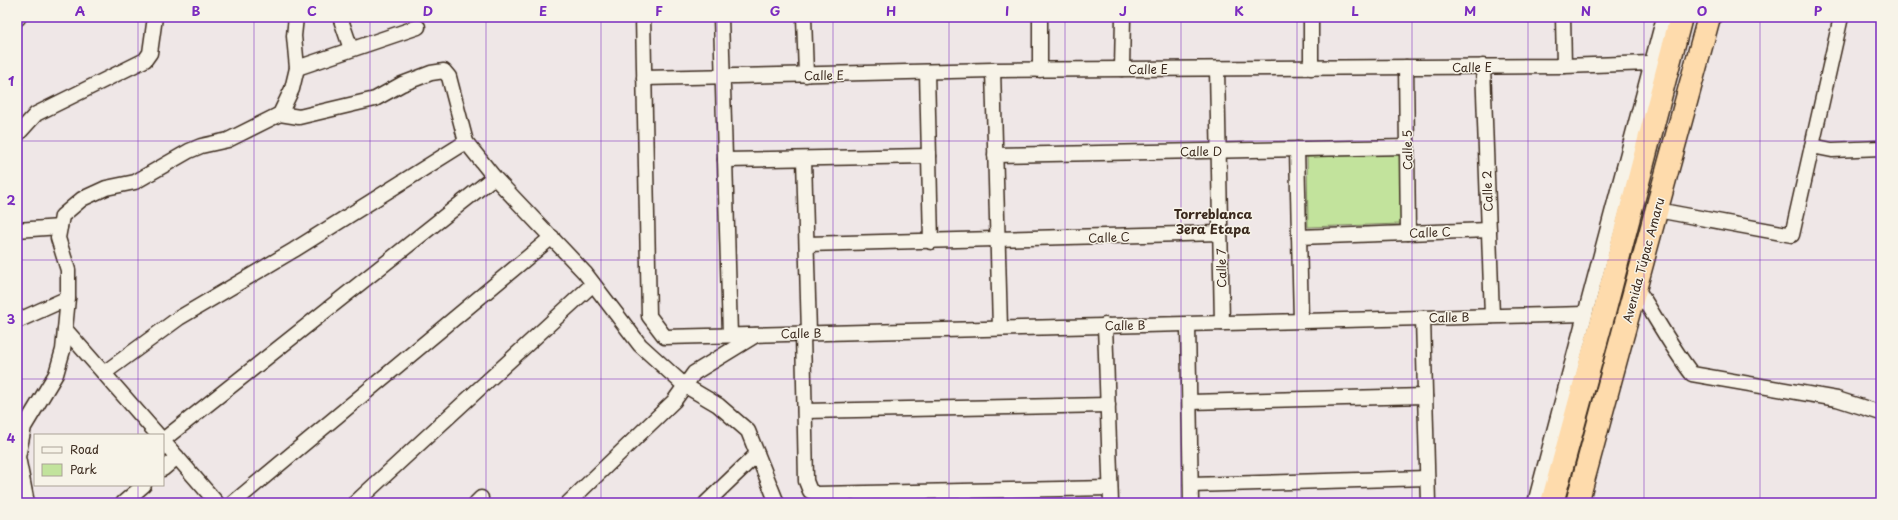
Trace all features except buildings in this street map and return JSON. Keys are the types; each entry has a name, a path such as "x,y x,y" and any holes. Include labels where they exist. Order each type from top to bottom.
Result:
{"highway":[{"name":"Avenida Túpac Amaru","path":"1552,503 1606,306 1681,17"},
{"name":"Avenida Túpac Amaru","path":"1577,503 1708,17"}],"street":[{"path":"17,134 36,114 145,60 150,53 155,17"},
{"path":"280,114 292,90 297,68 294,36 296,17"},
{"path":"340,17 351,49"},
{"path":"643,17 644,78"},
{"path":"721,17 730,335"},
{"path":"804,17 806,75"},
{"path":"1040,17 1040,70"},
{"path":"1122,69 1123,17"},
{"path":"1311,17 1311,68"},
{"path":"1563,17 1564,66"},
{"path":"1535,503 1664,17"},
{"path":"1657,210 1792,236 1841,17"},
{"path":"297,68 418,27"},
{"name":"Calle E","path":"644,78 992,70 1564,66 1651,63"},
{"name":"Calle 2","path":"1483,66 1492,316"},
{"name":"Calle 5","path":"1406,67 1408,233"},
{"name":"Calle 7","path":"1217,68 1222,323"},
{"path":"992,70 1000,328"},
{"path":"27,503 18,457 24,427 56,374 63,350 68,298 68,270 58,238 62,216 82,199 106,188 135,182 189,151 201,146 228,140 280,114 299,117 375,99 402,84 431,73 444,71 449,77 466,142 494,177 552,237 593,284 640,345 684,385 718,405 748,431 777,503"},
{"path":"927,72 931,242"},
{"name":"Calle B","path":"644,78 649,316 665,337 1585,314"},
{"path":"104,373 179,318 294,250 466,142"},
{"path":"1812,146 1832,150 1881,148"},
{"name":"Calle D","path":"995,156 1407,147"},
{"path":"1297,149 1301,321"},
{"path":"725,160 929,156"},
{"path":"804,159 807,244 805,411 806,482 810,491 817,494 1110,488"},
{"path":"164,440 494,177"},
{"path":"17,230 60,226"},
{"name":"Calle C","path":"1299,237 1488,230"},
{"name":"Calle C","path":"807,244 931,242 1220,233"},
{"path":"234,503 552,237"},
{"path":"355,503 593,284"},
{"path":"1636,287 1652,311 1677,355 1692,374 1837,399 1881,413"},
{"path":"17,321 68,298"},
{"path":"1423,318 1428,503"},
{"path":"1188,324 1191,503"},
{"path":"1105,326 1111,503"},
{"path":"65,329 157,434"},
{"path":"568,503 674,401 694,372 756,334"},
{"path":"1190,402 1425,396"},
{"path":"805,411 1108,405"},
{"path":"164,442 217,503"},
{"path":"706,503 757,454"},
{"path":"164,468 177,457"},
{"path":"1191,485 1428,478"},
{"path":"123,503 143,486"}],"green space":[{"path":"1400,154 1401,224 1308,227 1307,157"}],"district":[{"name":"Torreblanca 3era Etapa","path":"1213,220"}]}
